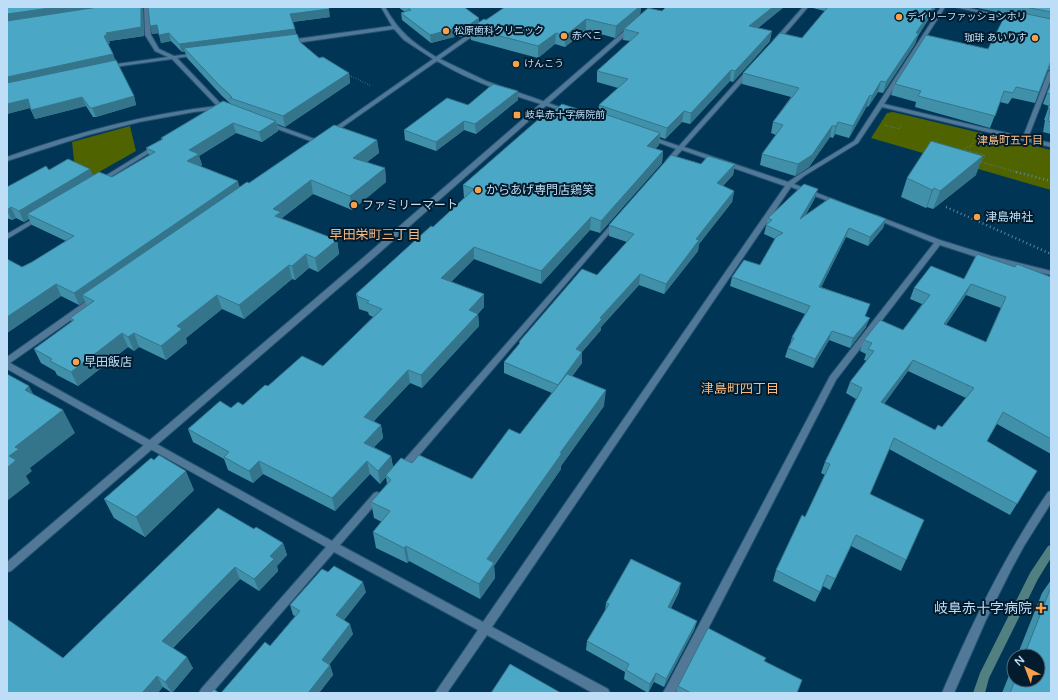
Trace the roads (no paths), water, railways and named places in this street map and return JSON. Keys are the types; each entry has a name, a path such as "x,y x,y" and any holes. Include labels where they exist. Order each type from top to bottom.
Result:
{"street":[{"path":"146,7 148,35 156,50 173,56 220,108"},
{"path":"383,7 395,27 406,38 438,58 491,84 575,113"},
{"path":"770,48 806,7"},
{"path":"441,693 788,185 856,142 882,105 943,7"},
{"path":"957,7 1020,20"},
{"path":"7,568 367,260 544,103 639,22"},
{"path":"311,146 387,95 486,25"},
{"path":"281,43 395,27"},
{"path":"105,68 173,56 204,53"},
{"path":"660,172 754,66"},
{"path":"1026,139 1051,72"},
{"path":"882,105 1051,145"},
{"path":"207,116 220,108"},
{"path":"7,159 68,139 120,125 188,110 220,108 236,113"},
{"path":"258,121 318,142"},
{"path":"643,136 844,205"},
{"path":"94,184 160,144"},
{"path":"7,237 47,212"},
{"path":"396,476 623,213"},
{"path":"866,214 938,242 989,258 1051,273"},
{"path":"669,693 832,378 938,242"},
{"path":"7,361 104,292"},
{"path":"7,365 334,547 604,693"},
{"path":"205,693 385,487"},
{"path":"948,693 990,598 1014,553 1051,495"}],"waterway":[{"path":"979,693 984,677 1034,576 1051,549"}],"place":[{"name":"デイリーファッションホリ","path":"899,17"},
{"name":"松原歯科クリニック","path":"446,31"},
{"name":"赤べこ","path":"564,36"},
{"name":"珈琲 あいりす","path":"1035,38"},
{"name":"けんこう","path":"516,64"},
{"name":"岐阜赤十字病院前","path":"517,115"},
{"name":"からあげ専門店鶏笑","path":"478,190"},
{"name":"ファミリーマート","path":"354,205"},
{"name":"津島神社","path":"977,217"},
{"name":"早田飯店","path":"76,362"},
{"name":"岐阜赤十字病院","path":"1041,608"}],"district":[{"name":"津島町五丁目","path":"1010,140"},
{"name":"早田栄町三丁目","path":"375,235"},
{"name":"津島町四丁目","path":"740,389"}]}
